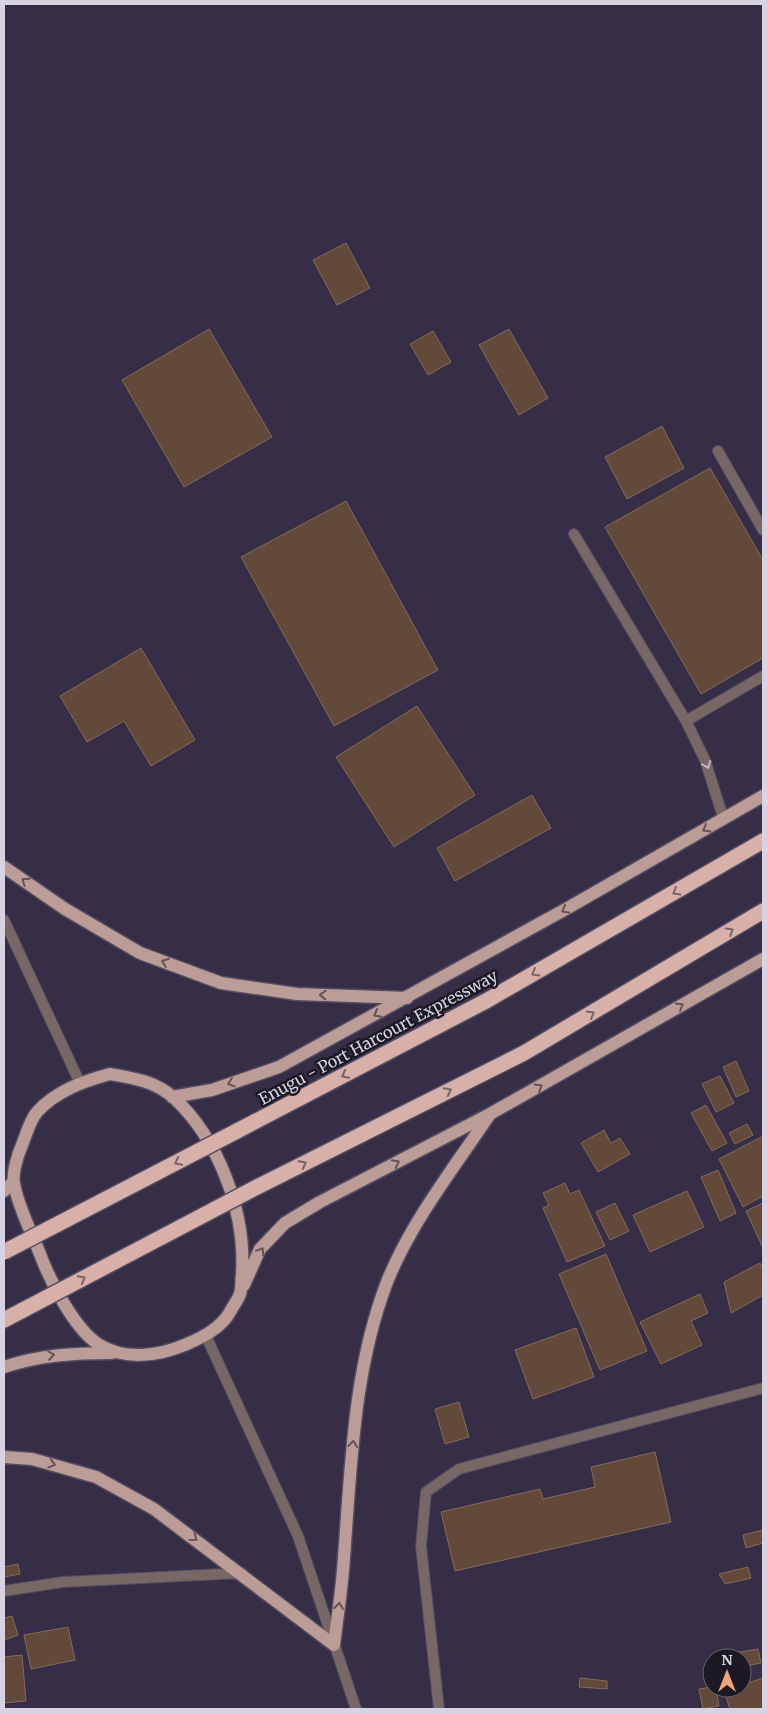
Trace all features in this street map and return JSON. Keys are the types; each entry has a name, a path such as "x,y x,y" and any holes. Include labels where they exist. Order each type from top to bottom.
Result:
{"highway":[{"name":"Enugu - Port Harcourt Expressway","path":"4,1252 486,1001 763,841"},
{"path":"4,1320 260,1186 524,1053 763,911"}],"main road":[{"name":"Enugu - Port Harcourt Expressway","path":"172,1097 212,1090 279,1067 407,998 724,820 763,796"},
{"path":"4,867 65,909 140,953 221,983 297,994 407,998"},
{"path":"4,1368 47,1356 71,1353 119,1353 144,1356 172,1350 206,1336 227,1318 260,1249 285,1223 320,1202 490,1114 763,959"},
{"path":"119,1353 98,1344 83,1330 65,1304 44,1266 13,1182 19,1152 36,1113 51,1099 80,1082 110,1074 147,1080 172,1097 200,1130 214,1151 241,1228 242,1262 240,1294"},
{"path":"334,1645 343,1572 357,1398 370,1339 387,1282 417,1224 490,1114"},
{"path":"4,1191 13,1182"},
{"path":"4,1457 32,1459 96,1477 154,1509 242,1573 334,1645"}],"street":[{"path":"718,451 763,530"},
{"path":"574,534 686,721 705,760 724,820"},
{"path":"686,721 763,676"},
{"path":"4,920 80,1082"},
{"path":"206,1336 298,1536 356,1709"},
{"path":"439,1709 421,1546 426,1492 459,1470 763,1388"},
{"path":"4,1592 63,1582 242,1573"}],"building":[{"path":"346,243 370,288 337,305 313,260"},
{"path":"209,329 272,437 184,487 122,380"},
{"path":"509,329 548,398 519,415 479,345"},
{"path":"433,331 451,362 428,375 410,344"},
{"path":"662,426 684,468 627,499 605,457"},
{"path":"710,468 763,560 763,658 701,694 605,527"},
{"path":"346,501 438,670 334,726 241,557"},
{"path":"141,648 195,740 151,766 124,721 87,742 60,696"},
{"path":"417,706 475,795 394,847 336,757"},
{"path":"532,795 551,828 455,881 437,848"},
{"path":"736,1061 749,1091 736,1097 723,1067"},
{"path":"720,1076 734,1103 716,1112 702,1084"},
{"path":"706,1105 727,1143 712,1151 691,1113"},
{"path":"747,1124 753,1135 735,1144 729,1133"},
{"path":"604,1130 611,1143 620,1138 630,1154 598,1172 581,1143"},
{"path":"763,1136 763,1196 743,1207 719,1159"},
{"path":"718,1170 736,1213 720,1221 701,1177"},
{"path":"565,1183 570,1194 579,1190 605,1246 567,1262 543,1208 549,1205 543,1193"},
{"path":"687,1191 704,1227 650,1252 633,1215"},
{"path":"615,1203 629,1231 610,1240 596,1212"},
{"path":"763,1203 763,1248 746,1211"},
{"path":"606,1254 647,1351 600,1370 559,1274"},
{"path":"760,1263 763,1269 763,1295 731,1313 724,1282"},
{"path":"700,1294 708,1313 691,1321 702,1345 661,1364 640,1322"},
{"path":"576,1328 594,1377 533,1399 515,1350"},
{"path":"459,1402 469,1437 445,1444 435,1409"},
{"path":"655,1452 671,1522 455,1571 441,1512 540,1489 543,1499 595,1487 591,1467"},
{"path":"763,1530 763,1543 746,1548 743,1535"},
{"path":"18,1564 20,1574 4,1577 4,1567"},
{"path":"748,1567 751,1578 725,1584 719,1574"},
{"path":"12,1616 18,1635 4,1640 4,1618"},
{"path":"68,1627 75,1660 31,1669 24,1635"},
{"path":"758,1649 761,1663 752,1665 752,1650"},
{"path":"22,1655 26,1701 4,1703 4,1657"},
{"path":"580,1678 607,1681 607,1689 579,1687"},
{"path":"763,1678 763,1709 730,1709 726,1698 752,1698 752,1682"},
{"path":"699,1689 702,1689 702,1698 718,1698 719,1706 703,1709"}]}
